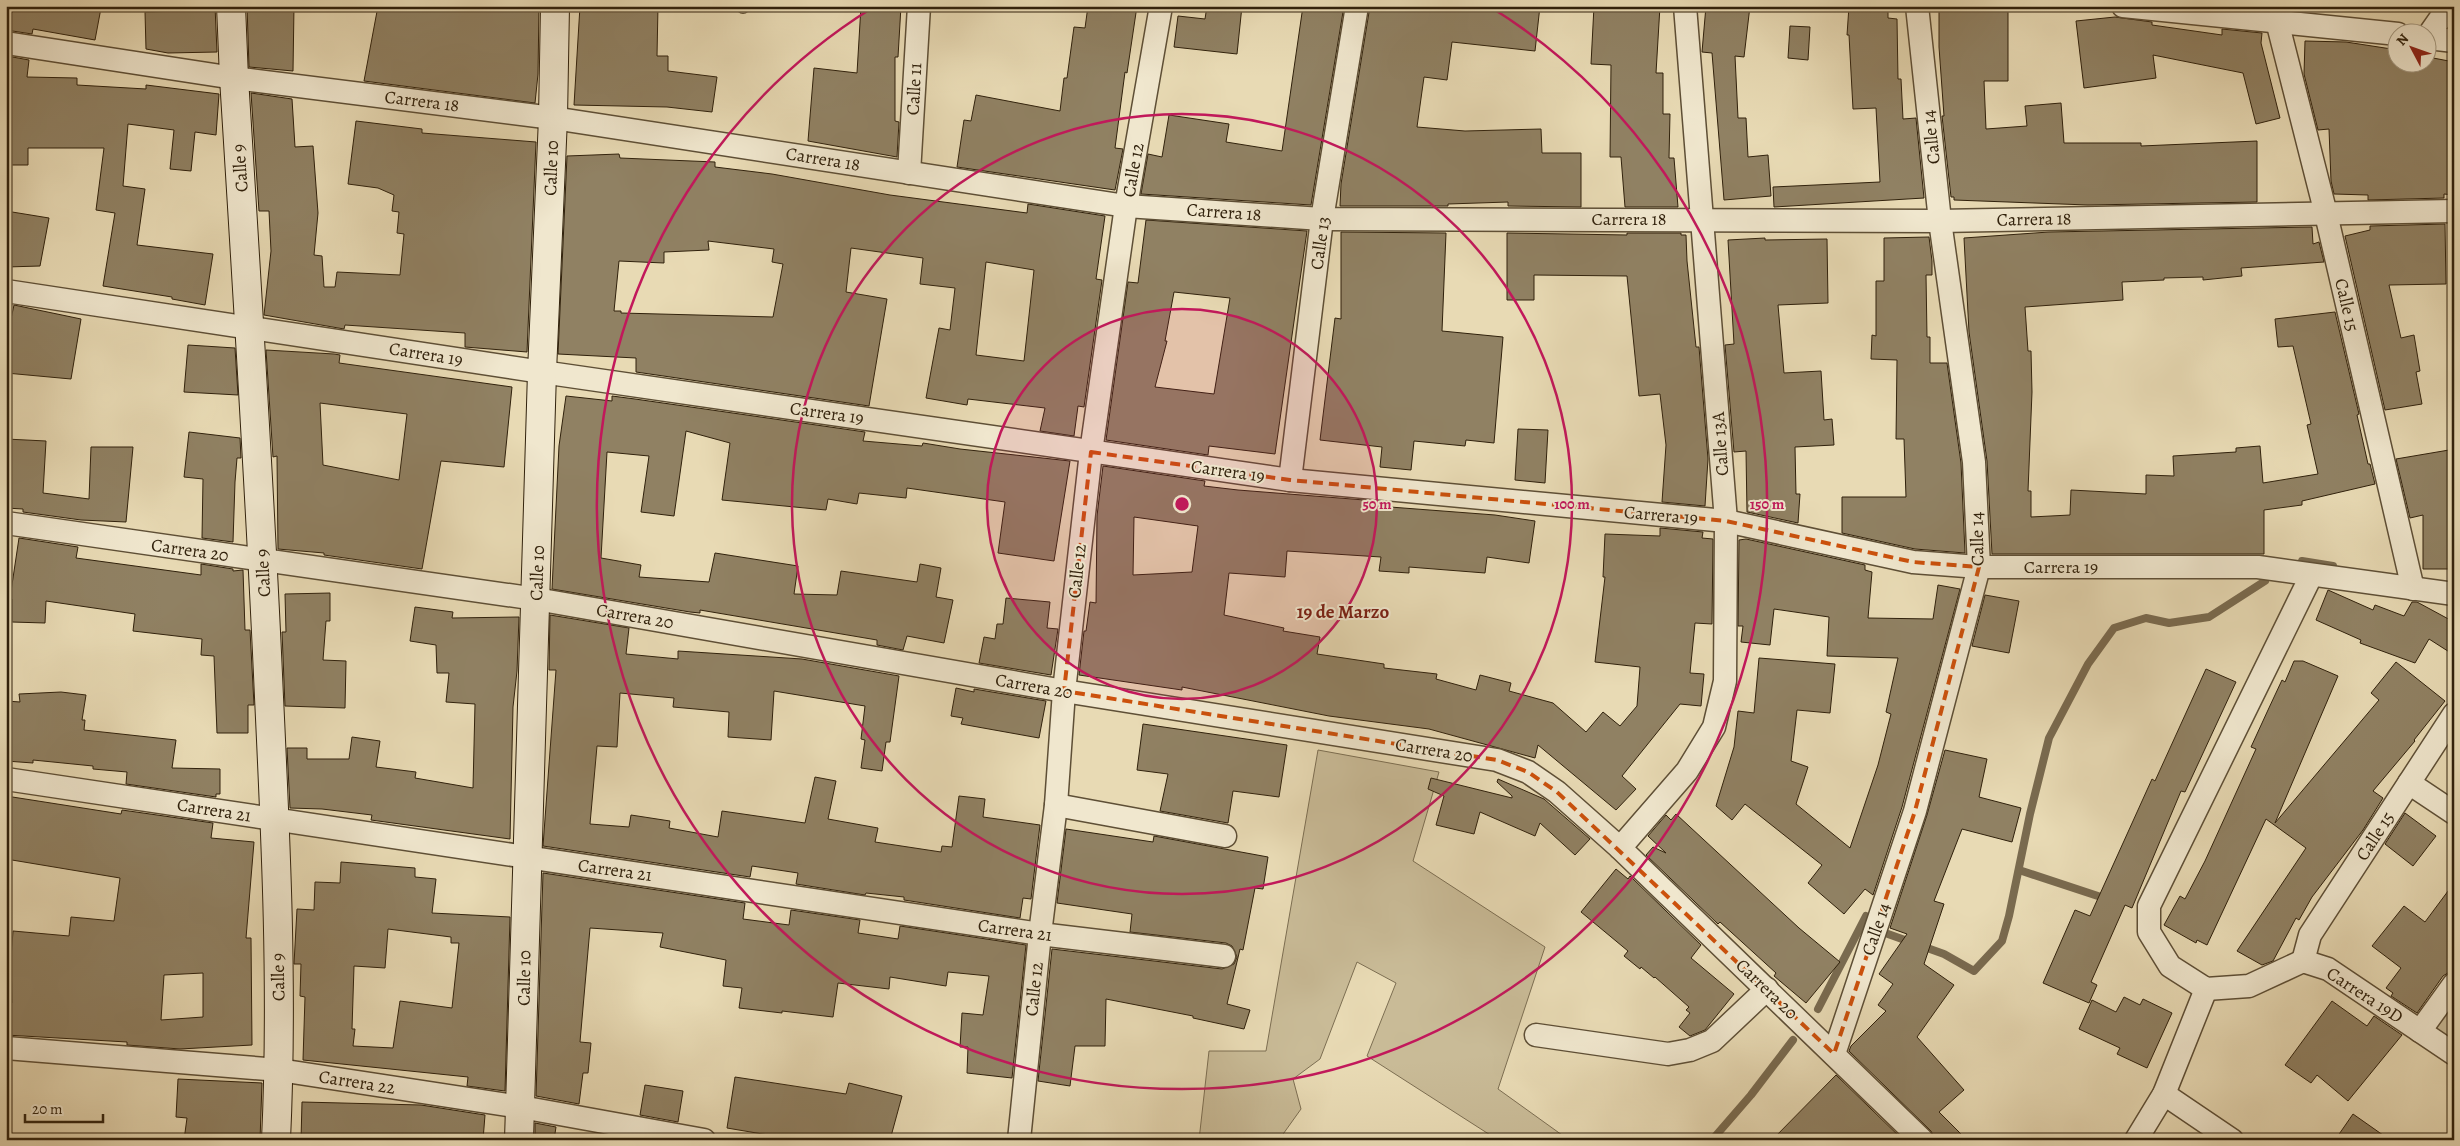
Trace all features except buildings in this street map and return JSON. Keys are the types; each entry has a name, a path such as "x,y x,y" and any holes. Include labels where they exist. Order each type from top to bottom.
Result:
{"main road":[{"name":"Calle 9","path":"231,6 263,560 274,819 279,1070 276,1140"},
{"name":"Calle 10","path":"519,1140 542,372 553,118 555,6"}],"street":[{"name":"Calle 11","path":"909,173 919,6"},
{"name":"Calle 12","path":"1019,1140 1040,934 1056,805 1064,691 1091,452 1126,206 1160,6"},
{"name":"Calle 13","path":"1290,480 1322,219 1357,6"},
{"name":"Calle 13A","path":"1620,848 1687,771 1714,728 1725,681 1726,521 1686,6"},
{"name":"Calle 14","path":"1834,1054 1915,811 1979,566 1974,462 1940,221 1917,6"},
{"path":"2123,6 2388,33"},
{"path":"2438,22 2449,6"},
{"name":"Calle 15","path":"2277,21 2326,214 2413,590"},
{"path":"2438,39 2454,41"},
{"name":"Carrera 18","path":"6,43 234,78 553,118 1126,206 1322,219 1703,218 1940,221 2454,212"},
{"name":"Carrera 19","path":"6,291 542,372 1290,480 1726,521 1913,562 1979,566 2258,567 2311,576 2454,594"},
{"name":"Carrera 20","path":"6,523 536,599 1064,691 1497,760 1528,772 1557,792 1620,848 1922,1140"},
{"path":"2303,961 2249,986 2206,990 2170,966 2149,932 2150,906 2311,576"},
{"name":"Calle 15","path":"2303,961 2310,935 2454,714"},
{"name":"Carrera 21","path":"6,779 1040,934 1224,956"},
{"path":"2409,783 2454,813"},
{"path":"1056,805 1225,836"},
{"name":"Carrera 19D","path":"2303,961 2328,969 2454,1054"},
{"path":"2420,1031 2454,984"},
{"path":"1536,1036 1668,1054 1712,1041 1767,990"},
{"path":"2136,1140 2164,1094 2206,990"},
{"name":"Carrera 22","path":"6,1048 279,1070 520,1107 704,1140"},
{"path":"2164,1094 2232,1140"}],"highlighted area":[{"path":"1091,452 1290,480 1726,521 1913,562 1979,567 1915,811 1834,1054 1557,792 1528,772 1497,760 1064,691"}],"shaded area":[{"path":"1318,750 1439,772 1413,861 1545,947 1498,1089 1569,1140 1498,1140 1367,1056 1396,983 1357,962 1320,1059 1293,1079 1301,1109 1281,1137 1277,1140 1199,1140 1209,1051 1266,1051"},
{"path":"2454,998 2454,1043 2432,1028"}],"waterway":[{"path":"2302,561 2333,566"},
{"path":"1888,934 1944,954 1974,971 2002,941 2049,738 2088,664 2114,628 2146,618 2169,623 2209,617 2265,581"},
{"path":"2019,870 2107,899"},
{"path":"1818,1009 1866,916"},
{"path":"1712,1140 1751,1095 1793,1040"}],"district":[{"name":"19 de Marzo","path":"1343,611"}]}
